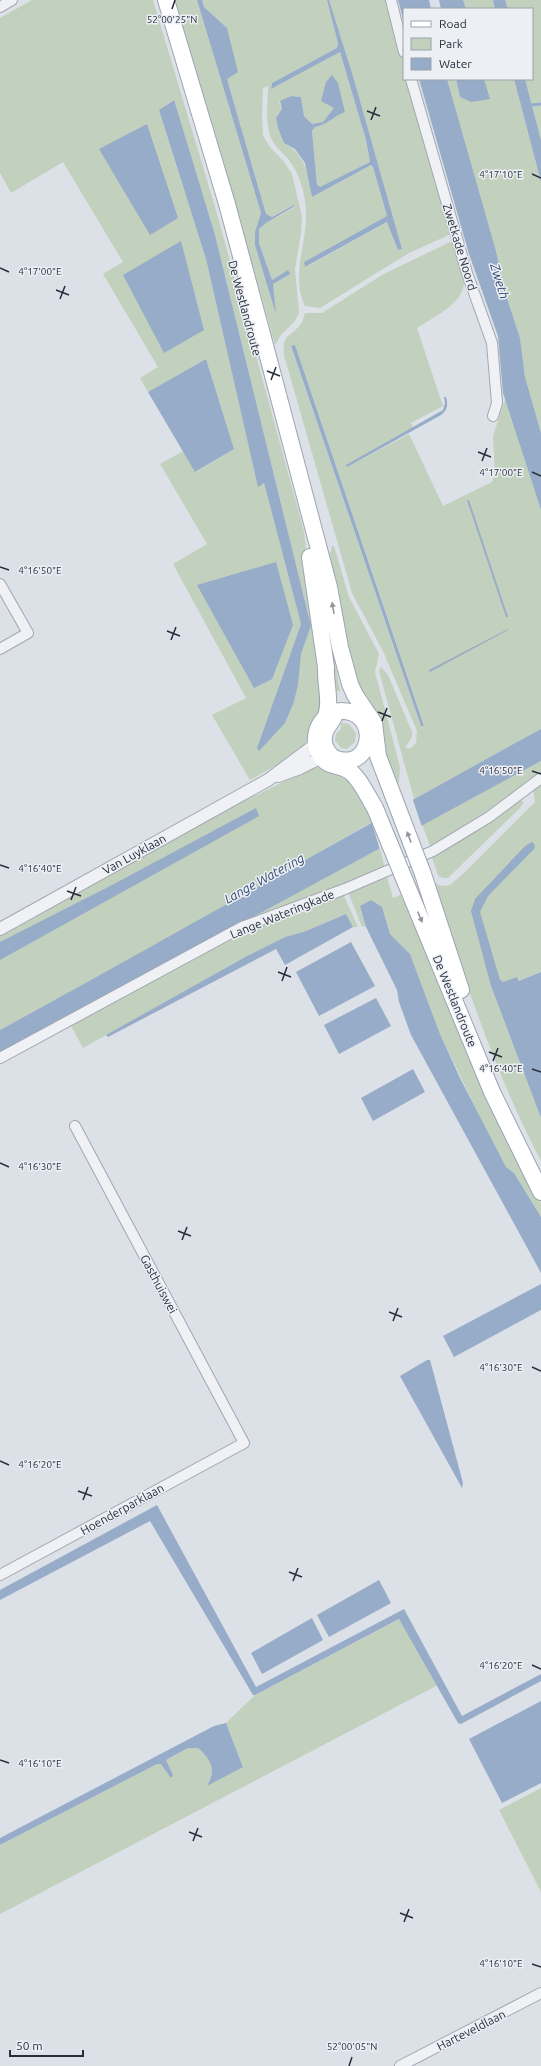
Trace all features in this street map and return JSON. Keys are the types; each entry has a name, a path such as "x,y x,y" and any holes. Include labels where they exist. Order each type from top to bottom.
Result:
{"main road":[{"name":"De Westlandroute","path":"156,0 218,209 308,546 316,589 326,667 331,679 330,715"},
{"name":"De Westlandroute","path":"166,0 222,189 329,587 340,647 344,698 347,708 362,720 368,731 368,739 364,755 394,798"},
{"name":"De Westlandroute","path":"340,647 355,695 374,723 378,756 423,874 482,1046 512,1116 541,1173"},
{"path":"330,715 352,713"},
{"path":"330,715 334,720 326,729 324,736 326,749 323,752 330,765 347,765 364,751"},
{"name":"De Westlandroute","path":"347,765 357,778 375,808 492,1092 541,1192"}],"street":[{"path":"0,7 12,0"},
{"path":"391,0 403,48"},
{"name":"Zwetkade Noord","path":"411,80 466,273 492,343 497,403 493,416"},
{"path":"0,584 28,633 0,649"},
{"name":"Van Luyklaan","path":"0,929 268,780 312,747 323,752"},
{"name":"Lange Wateringkade","path":"0,1058 242,927 345,889 433,851 489,817 541,778"},
{"name":"Gasthuiswei","path":"75,1126 244,1442"},
{"name":"Hoenderparklaan","path":"0,1575 244,1442"},
{"name":"Harteveldlaan","path":"400,2066 541,1993"}],"green space":[{"path":"32,0 153,0 216,210 304,531 323,705 305,744 277,765 250,780 212,715 246,698 173,564 207,544 160,464 183,451 196,472 234,449 206,359 148,392 140,378 158,367 103,274 123,262 63,162 11,193 0,173 0,18","holes":["173,100 215,235 311,626 301,654 298,685 294,702 285,723 257,748 301,624 264,483 258,486 206,259 159,110"]},
{"path":"170,0 197,0 261,213 255,232 275,311 273,284 288,271 272,280 259,243 259,229 266,223 295,207 294,205 271,217 266,214 227,79 227,28 204,7 202,0 327,0 338,43 337,48 272,83 271,89 340,52 366,140 370,162 320,188 317,185 312,131 315,127 324,124 345,112 343,104 335,108 323,122 312,124 304,116 301,97 291,96 279,102 282,109 276,118 284,143 292,148 302,159 309,180 312,197 371,165 373,167 387,216 304,262 306,267 388,222 398,250 402,249 353,76 329,0 389,0 403,54 403,80 409,80 451,234 409,253 320,308 305,306 299,283 299,271 306,222 304,197 301,183 292,164 271,139 267,117 268,86 263,88 263,136 292,174 302,217 295,269 299,313 295,321 281,335 275,345 240,221 236,219"},
{"path":"463,0 493,0 495,8 466,8"},
{"path":"505,0 541,0 541,140 525,80 533,80 533,8 508,8"},
{"path":"447,80 456,80 460,97 489,99 484,80 514,80 541,182 541,433 525,377 520,338 505,292 496,251"},
{"path":"450,242 454,244 465,277 464,287 455,302 417,328 443,406 411,423 413,427 347,467 409,434 443,506 492,482 495,474 493,436 505,399 541,510 541,729 414,799 379,671 381,667 388,675 412,732 412,737 405,748 411,748 416,743 417,731 383,651 352,593 284,355 284,343 286,339 301,324 305,313 322,313 382,275","holes":["295,345 424,725 421,726 291,347"]},
{"path":"332,546 334,546 349,597 379,654 375,672 400,767 399,783 395,785 354,685 330,555"},
{"path":"315,549 340,691 336,691"},
{"path":"341,723 349,724 356,733 355,742 347,749 341,748 335,740 336,734 341,729"},
{"path":"541,761 541,773 509,797 430,846 422,824"},
{"path":"313,767 324,769 352,782 372,822 147,950 0,1030 0,935 215,816"},
{"path":"541,782 541,972 519,981 518,978 491,986 541,1118 541,1161 524,1127 494,1058 431,881 441,886 450,885 464,873 535,802 533,788"},
{"path":"520,800 524,802 520,808 448,878 442,878 438,875 431,855"},
{"path":"380,848 385,869 343,887 249,918"},
{"path":"387,877 393,898 401,895 414,925 422,934 541,1203 541,1217 514,1173 506,1167 481,1119 440,1034 410,954 390,934 382,907 360,906 366,926 362,927 349,894 350,890"},
{"path":"343,894 358,927 353,927 346,914 306,931 285,937 247,956 83,1048 70,1024 245,929"},
{"path":"400,1619 438,1685 0,1914 0,1845 157,1764 161,1764 170,1777 173,1775 166,1760 188,1748 198,1748 207,1756 212,1769 207,1785 243,1766 226,1723 255,1695"},
{"path":"541,1788 541,1892 499,1810"}],"water":[{"path":"197,0 202,0 204,7 227,28 238,72 227,79 266,214 272,217 294,205 295,206 266,223 259,229 259,243 272,280 288,270 290,274 273,284 276,314 255,245 255,232 261,213"},
{"path":"327,0 329,0 353,76 402,249 398,250 387,222 305,267 304,262 387,216 373,167 371,165 312,197 305,163 295,149 284,143 278,128 276,118 282,109 280,101 291,96 301,97 304,116 312,124 323,122 334,108 321,101 326,82 332,75 338,83 345,112 324,124 315,127 312,131 317,185 320,187 370,162 366,140 340,52 271,89 272,83 337,48 338,43"},
{"path":"398,0 429,0 431,8 403,8 403,18"},
{"path":"439,0 463,0 466,8 441,8"},
{"path":"493,0 505,0 508,8 495,8"},
{"name":"Zweth","path":"419,80 447,80 496,251 505,292 520,338 525,377 541,433 541,510 503,393 498,336 469,254"},
{"path":"456,80 484,80 490,99 471,102 460,97"},
{"path":"514,80 525,80 541,140 541,182"},
{"path":"174,100 215,235 311,626 301,654 298,685 294,702 285,723 259,751 257,748 301,624 264,483 258,487 206,259 159,110"},
{"path":"147,124 178,218 150,235 99,149"},
{"path":"181,241 204,330 164,353 123,275"},
{"path":"295,345 424,726 421,726 291,346"},
{"path":"206,359 234,449 195,472 148,392"},
{"path":"444,397 446,397 447,407 441,415 347,467 346,465 443,410 445,403"},
{"path":"467,500 469,500 508,617 506,617"},
{"path":"276,562 293,625 272,679 254,688 197,585"},
{"path":"509,625 508,630 430,672 429,670 508,629"},
{"path":"541,729 541,761 0,1054 0,1030"},
{"path":"256,808 259,816 0,960 0,942 112,885"},
{"path":"532,842 535,845 534,849 488,896 480,912 500,980 503,982 517,977 519,981 541,972 541,1118 491,986 471,911 475,899 525,846"},
{"path":"371,900 382,907 390,934 410,954 440,1034 460,1078 506,1167 514,1173 541,1217 541,1273 411,1035 399,1002 397,990 366,927 360,906"},
{"path":"346,914 353,927 285,965 276,949 108,1037 106,1035 247,956 285,937 306,931"},
{"path":"351,942 375,986 319,1016 296,972"},
{"path":"376,998 391,1026 339,1054 324,1025"},
{"path":"413,1069 425,1092 373,1121 361,1098"},
{"path":"541,1284 541,1310 454,1357 443,1336"},
{"path":"427,1360 430,1360 463,1483 462,1488 400,1376"},
{"path":"157,1505 256,1687 404,1609 462,1716 541,1674 541,1681 461,1724 458,1723 399,1619 253,1695 150,1521 0,1600 0,1590"},
{"path":"379,1580 391,1603 329,1637 317,1615"},
{"path":"312,1618 323,1640 262,1674 251,1653"},
{"path":"541,1701 541,1783 502,1803 469,1739"},
{"path":"226,1723 243,1767 207,1786 212,1770 207,1757 198,1748 188,1748 166,1760 173,1775 172,1777 170,1777 161,1764 157,1764 0,1845 0,1838 214,1726"}],"pier":[{"path":"412,797 422,827 380,850 371,820"}],"waterway":[{"path":"532,105 541,104"}],"water label":[{"name":"Lange Watering","path":"264,878"}]}
